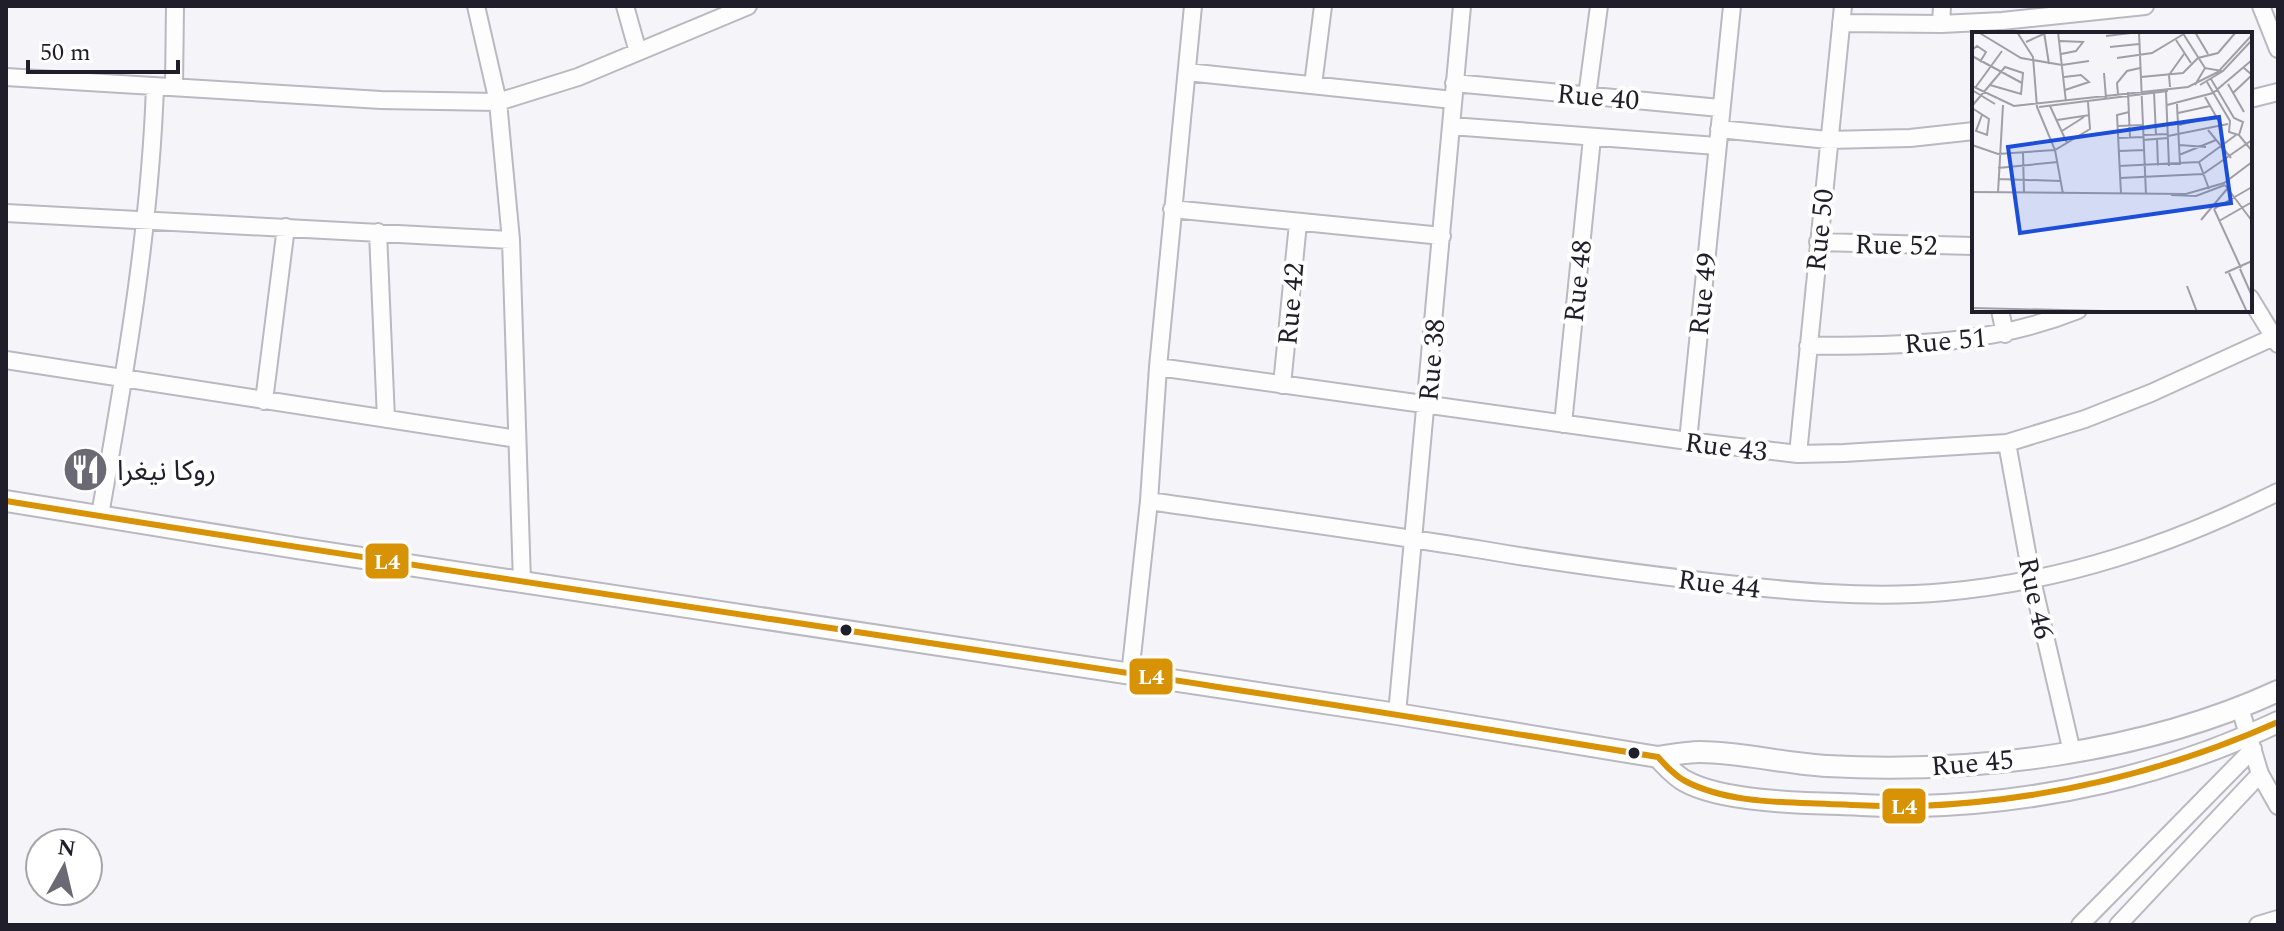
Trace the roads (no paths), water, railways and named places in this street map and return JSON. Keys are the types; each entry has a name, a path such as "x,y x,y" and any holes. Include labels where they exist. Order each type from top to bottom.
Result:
{"street":[{"path":"174,87 175,6"},
{"path":"476,6 498,102 511,240 522,582"},
{"path":"625,6 638,52"},
{"path":"6,77 381,100 498,102 578,77 748,6"},
{"path":"1130,675 1149,501 1172,209 1193,6"},
{"path":"1313,85 1323,6"},
{"name":"Rue 38","path":"1397,714 1462,6"},
{"path":"1587,96 1599,6"},
{"path":"1717,146 1732,6"},
{"path":"1941,24 1942,6"},
{"path":"1842,15 1941,24 2073,15 2145,6"},
{"path":"2261,6 2278,49"},
{"name":"Rue 50","path":"1798,454 1842,15"},
{"path":"1187,72 1453,100"},
{"name":"Rue 40","path":"1454,83 1720,108"},
{"path":"100,515 124,380 147,220 155,86"},
{"path":"2252,98 2278,92"},
{"name":"Rue 40","path":"1451,126 1717,146"},
{"path":"1719,129 1828,140 1910,138 1972,131"},
{"name":"Rue 48","path":"1563,424 1592,138"},
{"name":"Rue 49","path":"1688,441 1717,146"},
{"path":"1172,209 1442,236"},
{"path":"6,213 511,240"},
{"name":"Rue 42","path":"1282,385 1298,223"},
{"path":"264,401 286,227"},
{"path":"378,232 386,419"},
{"name":"Rue 52","path":"1818,242 1972,246"},
{"path":"2252,301 2277,339"},
{"path":"2000,312 2005,334"},
{"name":"Rue 51","path":"1808,346 1932,344 2005,334 2072,312"},
{"name":"Rue 43","path":"1158,367 1798,454 2007,443 2085,419 2277,339"},
{"path":"6,360 517,439"},
{"name":"Rue 46","path":"2007,443 2032,580 2072,752"},
{"name":"Rue 44","path":"1149,501 1587,567 1790,591 1860,594 1944,592 2032,580 2138,553 2278,492"},
{"name":"Rue 45","path":"6,501 1397,714 1658,757 1701,752 1827,766 1987,763 2072,752 2142,736 2240,708 2278,691"},
{"path":"2240,708 2260,774 2278,806"},
{"name":"Rue 45","path":"1658,757 1684,781 1717,793 1820,805 1919,806 2031,797 2137,775 2251,742 2278,722"},
{"path":"2080,925 2251,742"},
{"path":"2118,925 2260,774"},
{"path":"2258,925 2278,919"}],"place":[{"name":"روكا نيغرا","path":"86,470"}]}
